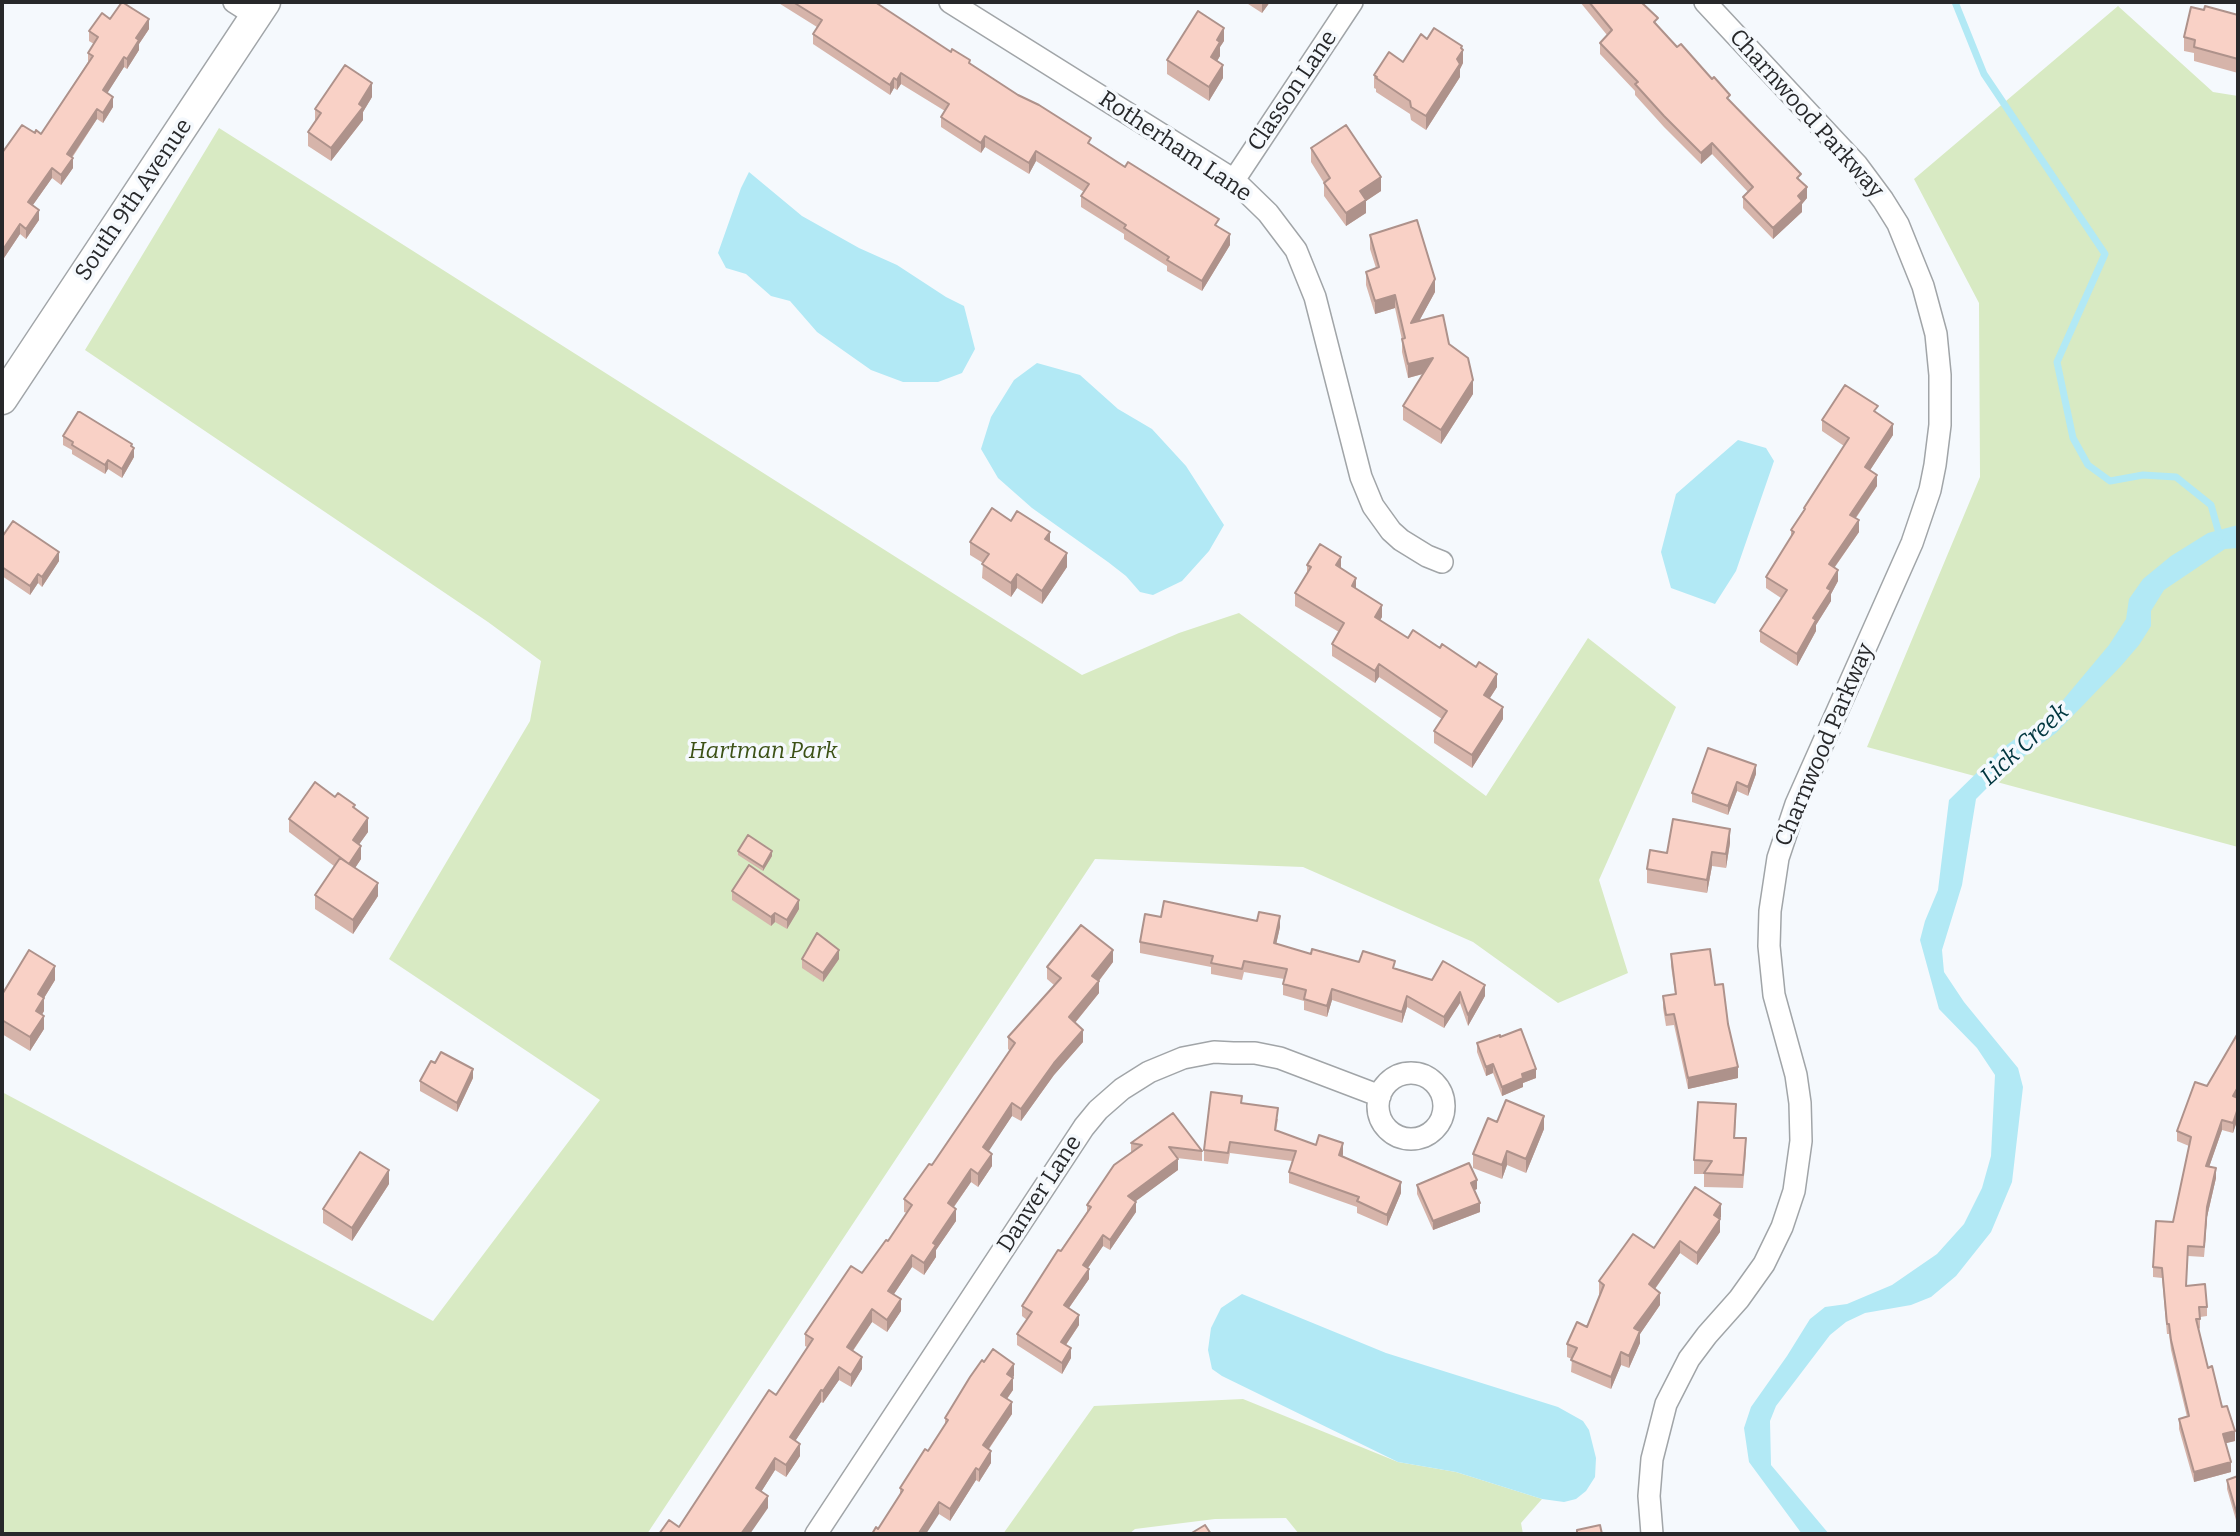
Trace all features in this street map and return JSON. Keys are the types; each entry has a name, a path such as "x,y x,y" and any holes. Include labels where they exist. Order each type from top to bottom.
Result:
{"street":[{"name":"Classon Lane","path":"1234,180 1352,2"},
{"name":"Charnwood Parkway","path":"1652,1534 1649,1496 1652,1459 1666,1404 1689,1359 1764,1264 1782,1227 1794,1191 1801,1141 1800,1103 1796,1075 1774,995 1769,946 1770,911 1778,858 1796,804 1912,543 1930,491 1940,425 1940,375 1936,334 1923,286 1898,224 1857,165 1705,2"},
{"name":"Rotherham Lane","path":"957,4 1234,180 1268,212 1296,250 1315,297 1361,477 1373,506 1401,540 1442,562"},
{"name":"South 9th Avenue","path":"2,398 252,6"},
{"name":"Danver Lane","path":"816,1534 1084,1127 1115,1094 1165,1065 1202,1054 1233,1052 1280,1058 1380,1096"}],"green space":[{"path":"2118,6 2213,92 2238,96 2238,847 1867,747 1980,477 1979,303 1914,179"},
{"name":"Hartman Park","path":"219,128 1082,675 1179,633 1239,613 1486,796 1588,638 1676,707 1599,880 1628,973 1558,1003 1473,942 1303,867 1095,859 647,1534 2,1534 2,1092 433,1321 600,1100 389,959 530,721 541,661 488,622 85,350"},
{"path":"1243,1399 1398,1462 1456,1472 1542,1499 1521,1523 1523,1534 1299,1534 1286,1518 1215,1519 1135,1529 1129,1534 1003,1534 1094,1406"}],"water":[{"path":"749,172 802,216 859,248 897,265 964,306 975,349 962,373 938,382 903,382 871,370 817,332 790,301 771,296 746,274 726,268 718,253"},
{"path":"1037,363 1080,375 1118,409 1152,429 1186,466 1224,525 1209,551 1182,581 1153,595 1140,592 1126,576 1032,508 998,478 981,449 991,417 1014,380"},
{"path":"1738,440 1766,448 1774,461 1736,571 1715,604 1671,588 1661,552 1676,494"},
{"name":"Lick Creek","path":"2238,525 2238,548 2225,549 2164,590 2151,611 2151,626 2121,666 2056,733 2004,771 1976,799 1962,885 1942,950 1944,972 1964,1002 2018,1068 2023,1087 2012,1182 1991,1232 1956,1276 1931,1297 1911,1305 1865,1313 1846,1322 1830,1335 1776,1406 1770,1421 1771,1465 1829,1534 1802,1534 1749,1462 1744,1428 1751,1407 1810,1319 1825,1307 1847,1304 1892,1285 1937,1254 1964,1224 1982,1188 1991,1156 1995,1075 1977,1048 1939,1009 1920,940 1938,890 1949,800 2001,749 2053,712 2109,645 2126,619 2129,599 2143,579 2171,556 2208,533"},
{"path":"1242,1294 1386,1353 1558,1407 1583,1421 1589,1430 1596,1458 1595,1477 1586,1491 1576,1499 1564,1502 1542,1499 1456,1472 1398,1462 1222,1376 1212,1369 1208,1350 1211,1328 1221,1308"}],"building":[{"path":"122,2 149,19 136,38 139,40 127,59 124,57 103,90 113,97 103,113 97,109 67,154 73,158 61,175 52,168 28,202 39,210 26,229 20,224 2,251 2,153 22,125 41,134 93,56 88,53 98,37 89,31 102,13 110,19"},
{"path":"793,2 875,2 951,52 952,49 970,60 969,63 1018,95 1091,138 1088,143 1125,167 1128,162 1219,219 1215,225 1230,234 1202,281 1167,260 1169,257 1124,228 1126,225 1081,196 1089,184 1036,151 1029,163 985,136 981,143 941,117 949,104 901,73 890,85 813,34 822,20"},
{"path":"1589,2 1641,2 1658,18 1654,22 1677,47 1681,44 1712,79 1714,77 1730,95 1727,98 1801,174 1797,178 1807,187 1798,196 1802,201 1773,228 1743,197 1753,187 1712,143 1701,153 1664,116 1635,84 1638,82 1600,43 1612,30"},
{"path":"2205,6 2238,15 2238,59 2194,47 2195,40 2184,37 2191,7 2204,10"},
{"path":"1198,11 1224,28 1211,57 1223,65 1209,87 1167,60"},
{"path":"1434,28 1462,46 1463,50 1457,59 1460,64 1426,116 1411,107 1410,101 1374,75 1389,52 1403,62 1421,34 1427,39"},
{"path":"345,65 372,83 359,104 363,107 331,148 308,132 321,113 315,109"},
{"path":"1346,125 1381,177 1360,191 1366,200 1346,213 1324,183 1330,178 1311,148"},
{"path":"1417,220 1435,279 1411,323 1443,315 1449,344 1468,358 1473,380 1441,430 1403,406 1433,358 1408,364 1395,295 1375,301 1366,272 1379,267 1370,235"},
{"path":"1845,385 1878,406 1874,411 1893,424 1865,467 1877,475 1850,515 1859,520 1829,564 1838,570 1827,588 1831,590 1813,618 1816,620 1797,654 1760,631 1787,590 1766,577 1794,532 1791,530 1804,508 1849,438 1822,420"},
{"path":"78,412 132,444 134,448 122,469 108,460 105,465 72,445 73,442 63,436"},
{"path":"992,508 1011,521 1017,511 1050,532 1045,539 1067,553 1042,591 1017,574 1011,583 982,564 989,554 970,542"},
{"path":"13,521 59,552 42,577 38,574 30,586 2,567 2,537"},
{"path":"1320,544 1341,557 1336,565 1356,578 1352,586 1382,605 1375,617 1408,638 1413,630 1440,648 1442,644 1476,667 1479,662 1497,674 1484,695 1503,707 1472,755 1434,731 1447,711 1379,664 1375,671 1332,644 1344,623 1295,593 1311,567 1307,565"},
{"path":"1708,748 1756,765 1748,787 1737,782 1728,806 1692,793"},
{"path":"315,782 335,797 338,793 368,818 353,840 361,846 349,864 289,819"},
{"path":"1673,819 1730,829 1726,854 1712,852 1707,880 1647,869 1650,850 1667,853"},
{"path":"748,835 772,851 763,867 738,851"},
{"path":"340,858 378,883 353,920 315,895"},
{"path":"749,865 799,900 787,920 775,913 771,917 732,891"},
{"path":"1164,901 1257,921 1259,912 1280,916 1274,943 1311,954 1312,949 1359,962 1363,951 1395,961 1393,968 1432,980 1443,961 1485,985 1468,1015 1460,992 1444,1017 1407,996 1402,1012 1332,989 1327,1006 1304,999 1306,990 1283,984 1287,969 1244,961 1242,969 1211,963 1213,956 1140,942 1145,914 1161,917"},
{"path":"1081,925 1113,950 1092,976 1099,981 1069,1017 1083,1030 1054,1063 1021,1109 1012,1103 983,1147 992,1154 978,1174 971,1169 948,1203 956,1209 933,1243 936,1245 924,1263 912,1255 888,1291 901,1299 887,1320 872,1309 847,1347 862,1357 851,1375 839,1367 823,1391 821,1390 790,1437 800,1444 786,1465 775,1458 756,1488 768,1496 741,1534 659,1534 669,1520 679,1527 769,1390 776,1395 813,1339 805,1334 851,1266 862,1273 886,1240 888,1241 912,1205 904,1199 929,1164 932,1165 1015,1043 1008,1037 1061,978 1047,967"},
{"path":"817,933 839,950 823,973 802,959"},
{"path":"1710,949 1715,985 1723,984 1728,1024 1738,1067 1688,1078 1674,1014 1666,1015 1663,996 1676,994 1671,954"},
{"path":"29,950 55,966 38,994 44,998 36,1011 44,1016 30,1037 2,1020 2,992"},
{"path":"1521,1029 1536,1069 1522,1074 1523,1078 1502,1087 1493,1064 1486,1067 1477,1043"},
{"path":"2238,1033 2238,1087 2233,1096 2238,1098 2238,1108 2233,1123 2222,1120 2206,1166 2216,1168 2207,1207 2204,1247 2188,1246 2186,1286 2205,1284 2207,1307 2199,1307 2200,1319 2196,1319 2208,1368 2212,1366 2222,1407 2227,1406 2235,1431 2223,1434 2231,1462 2194,1472 2179,1419 2189,1416 2167,1324 2162,1268 2153,1267 2156,1221 2173,1222 2191,1137 2177,1131 2195,1082 2207,1086"},
{"path":"441,1052 473,1069 457,1103 420,1081 431,1061 435,1063"},
{"path":"1211,1092 1242,1096 1241,1103 1278,1108 1275,1130 1316,1145 1319,1135 1343,1143 1339,1155 1401,1182 1387,1215 1357,1201 1359,1197 1289,1172 1296,1151 1230,1142 1228,1153 1204,1150"},
{"path":"1506,1100 1544,1116 1526,1159 1507,1151 1502,1165 1473,1154 1488,1118 1497,1122"},
{"path":"1698,1102 1736,1104 1734,1138 1746,1138 1743,1175 1704,1173 1712,1161 1694,1160"},
{"path":"1173,1113 1202,1151 1169,1147 1178,1159 1128,1196 1136,1202 1110,1240 1103,1235 1083,1265 1089,1269 1064,1305 1079,1315 1061,1342 1071,1348 1062,1363 1017,1334 1032,1312 1022,1306 1058,1250 1061,1251 1091,1207 1087,1205 1114,1165 1142,1145 1131,1143"},
{"path":"360,1152 389,1170 352,1228 323,1209"},
{"path":"1469,1163 1477,1180 1471,1183 1480,1203 1433,1221 1417,1185"},
{"path":"1695,1187 1721,1204 1714,1215 1720,1219 1697,1253 1680,1241 1649,1284 1660,1293 1634,1328 1640,1331 1629,1356 1621,1352 1611,1377 1571,1360 1577,1348 1567,1344 1577,1322 1587,1327 1604,1285 1599,1281 1633,1234 1654,1248"},
{"path":"993,1349 1014,1364 1007,1374 1013,1378 1001,1395 1012,1402 983,1445 991,1451 979,1470 976,1468 950,1509 939,1502 919,1533 922,1534 872,1534 903,1490 900,1488 925,1449 928,1451 948,1420 945,1418 970,1377"},
{"path":"2238,1476 2238,1518 2227,1480"},
{"path":"1205,1525 1211,1534 1190,1534"},
{"path":"1600,1525 1602,1534 1572,1534 1577,1533 1577,1530"}],"waterway":[{"path":"1955,2 1984,74 2105,254 2057,362 2073,438 2088,465 2110,481 2143,475 2176,477 2211,505 2220,537"}]}
